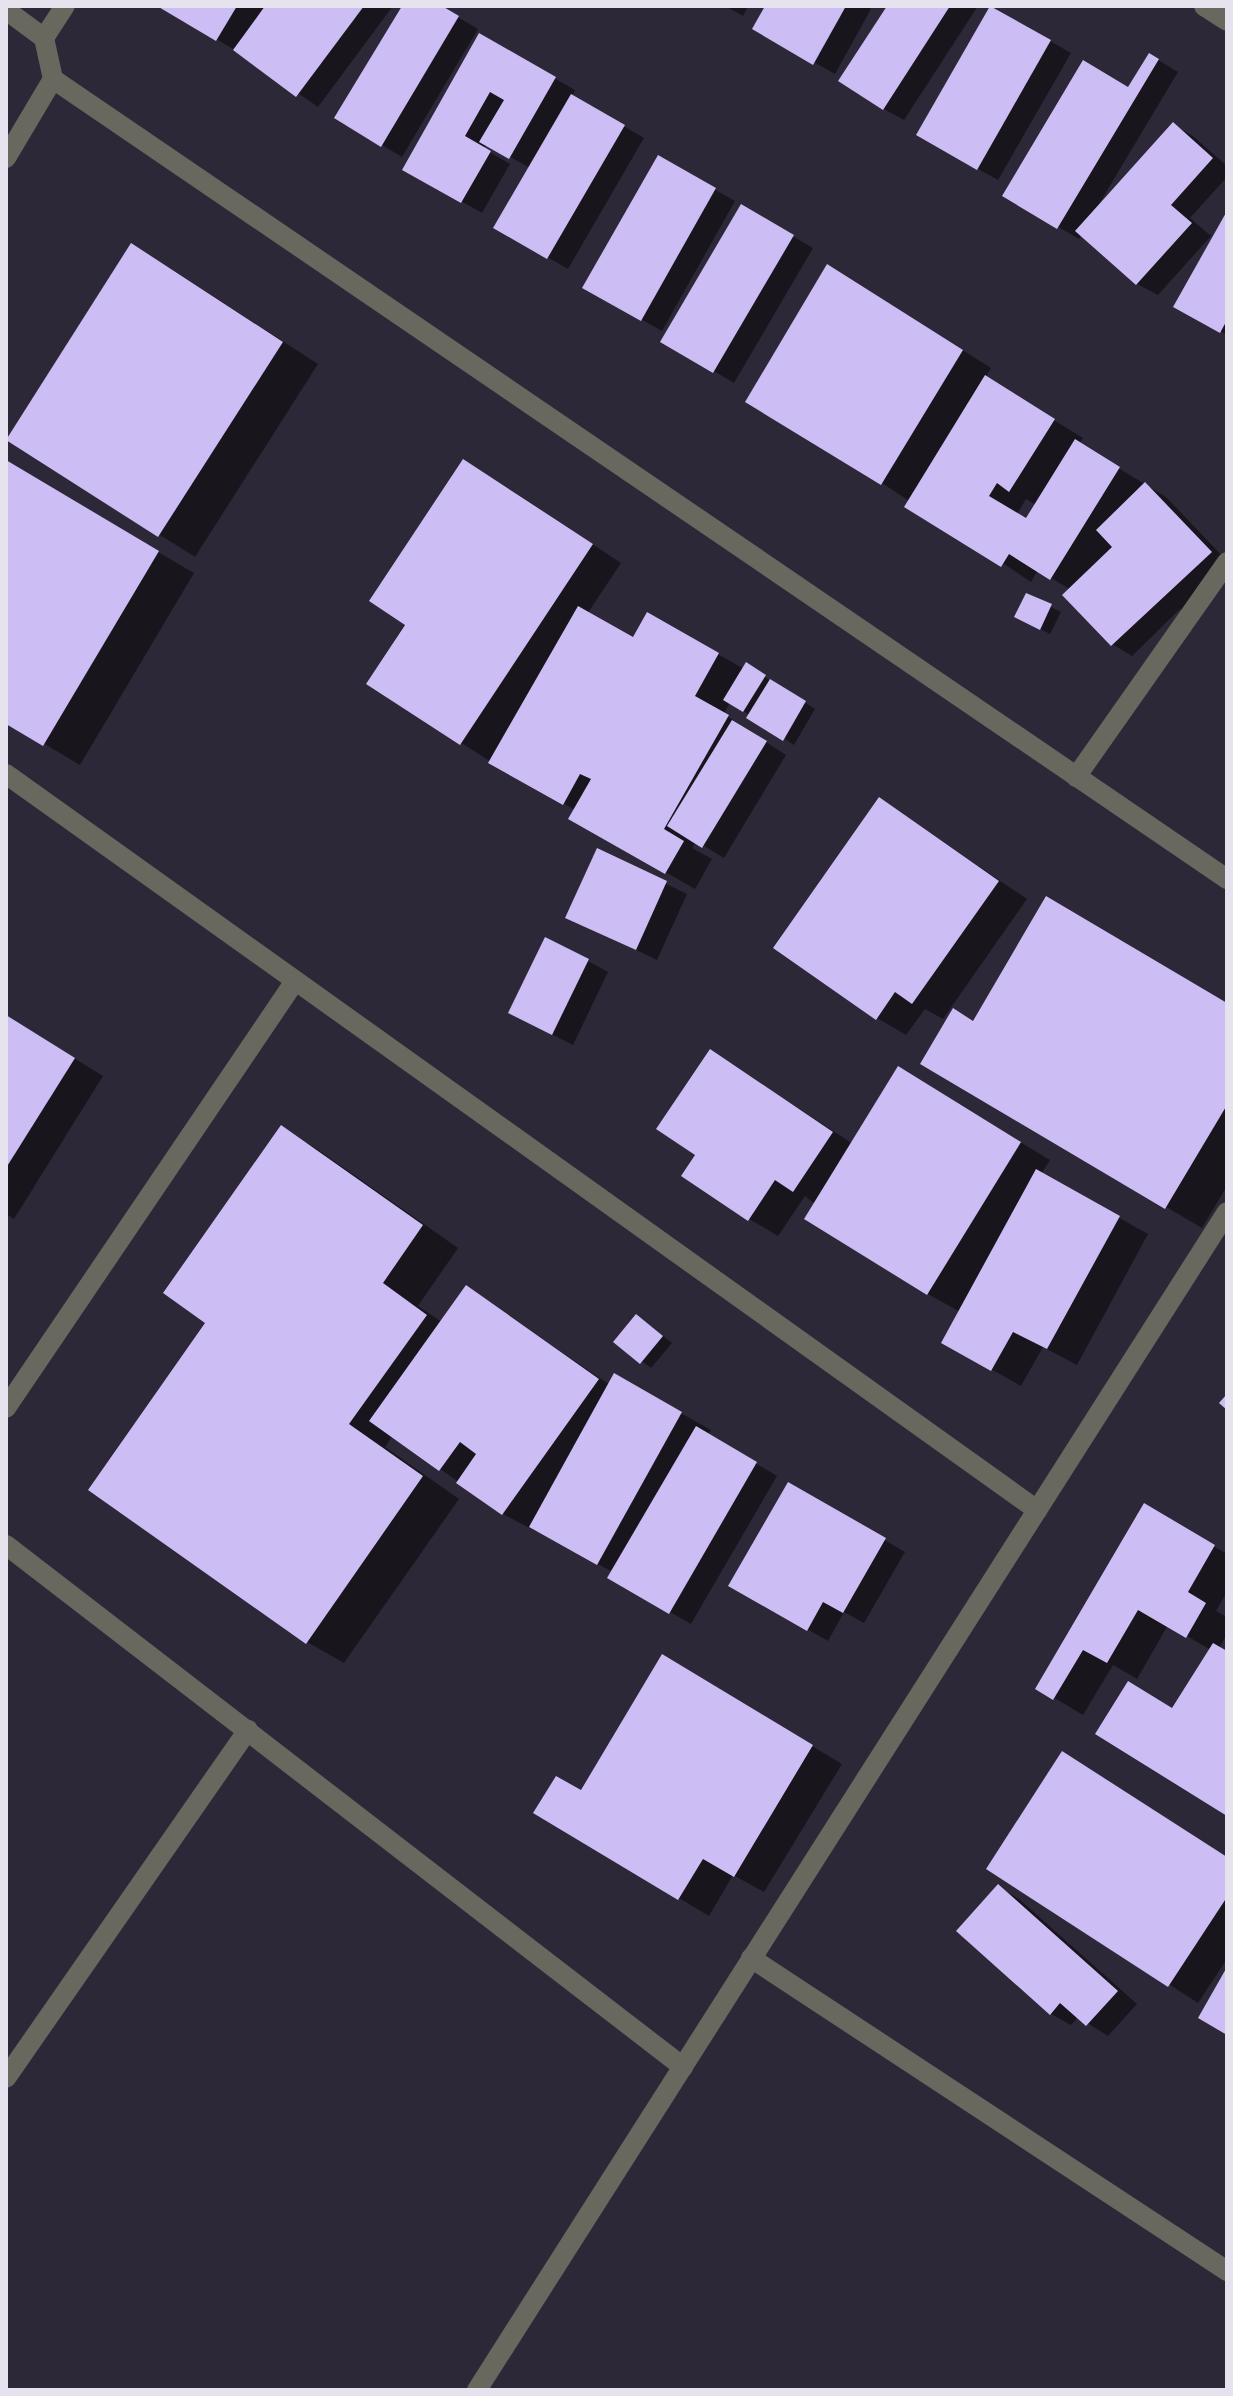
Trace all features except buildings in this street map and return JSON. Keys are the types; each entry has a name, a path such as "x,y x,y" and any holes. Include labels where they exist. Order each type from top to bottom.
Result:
{"street":[{"path":"44,38 65,6"},
{"path":"1204,6 1227,21"},
{"path":"6,10 44,38 53,79 6,158"},
{"path":"53,79 1227,879"},
{"path":"1076,777 1227,562"},
{"path":"6,774 1037,1510"},
{"path":"6,1408 295,981"},
{"path":"477,2390 1227,1212"},
{"path":"6,1545 683,2067"},
{"path":"6,2078 248,1730"},
{"path":"751,1958 1227,2271"}]}
